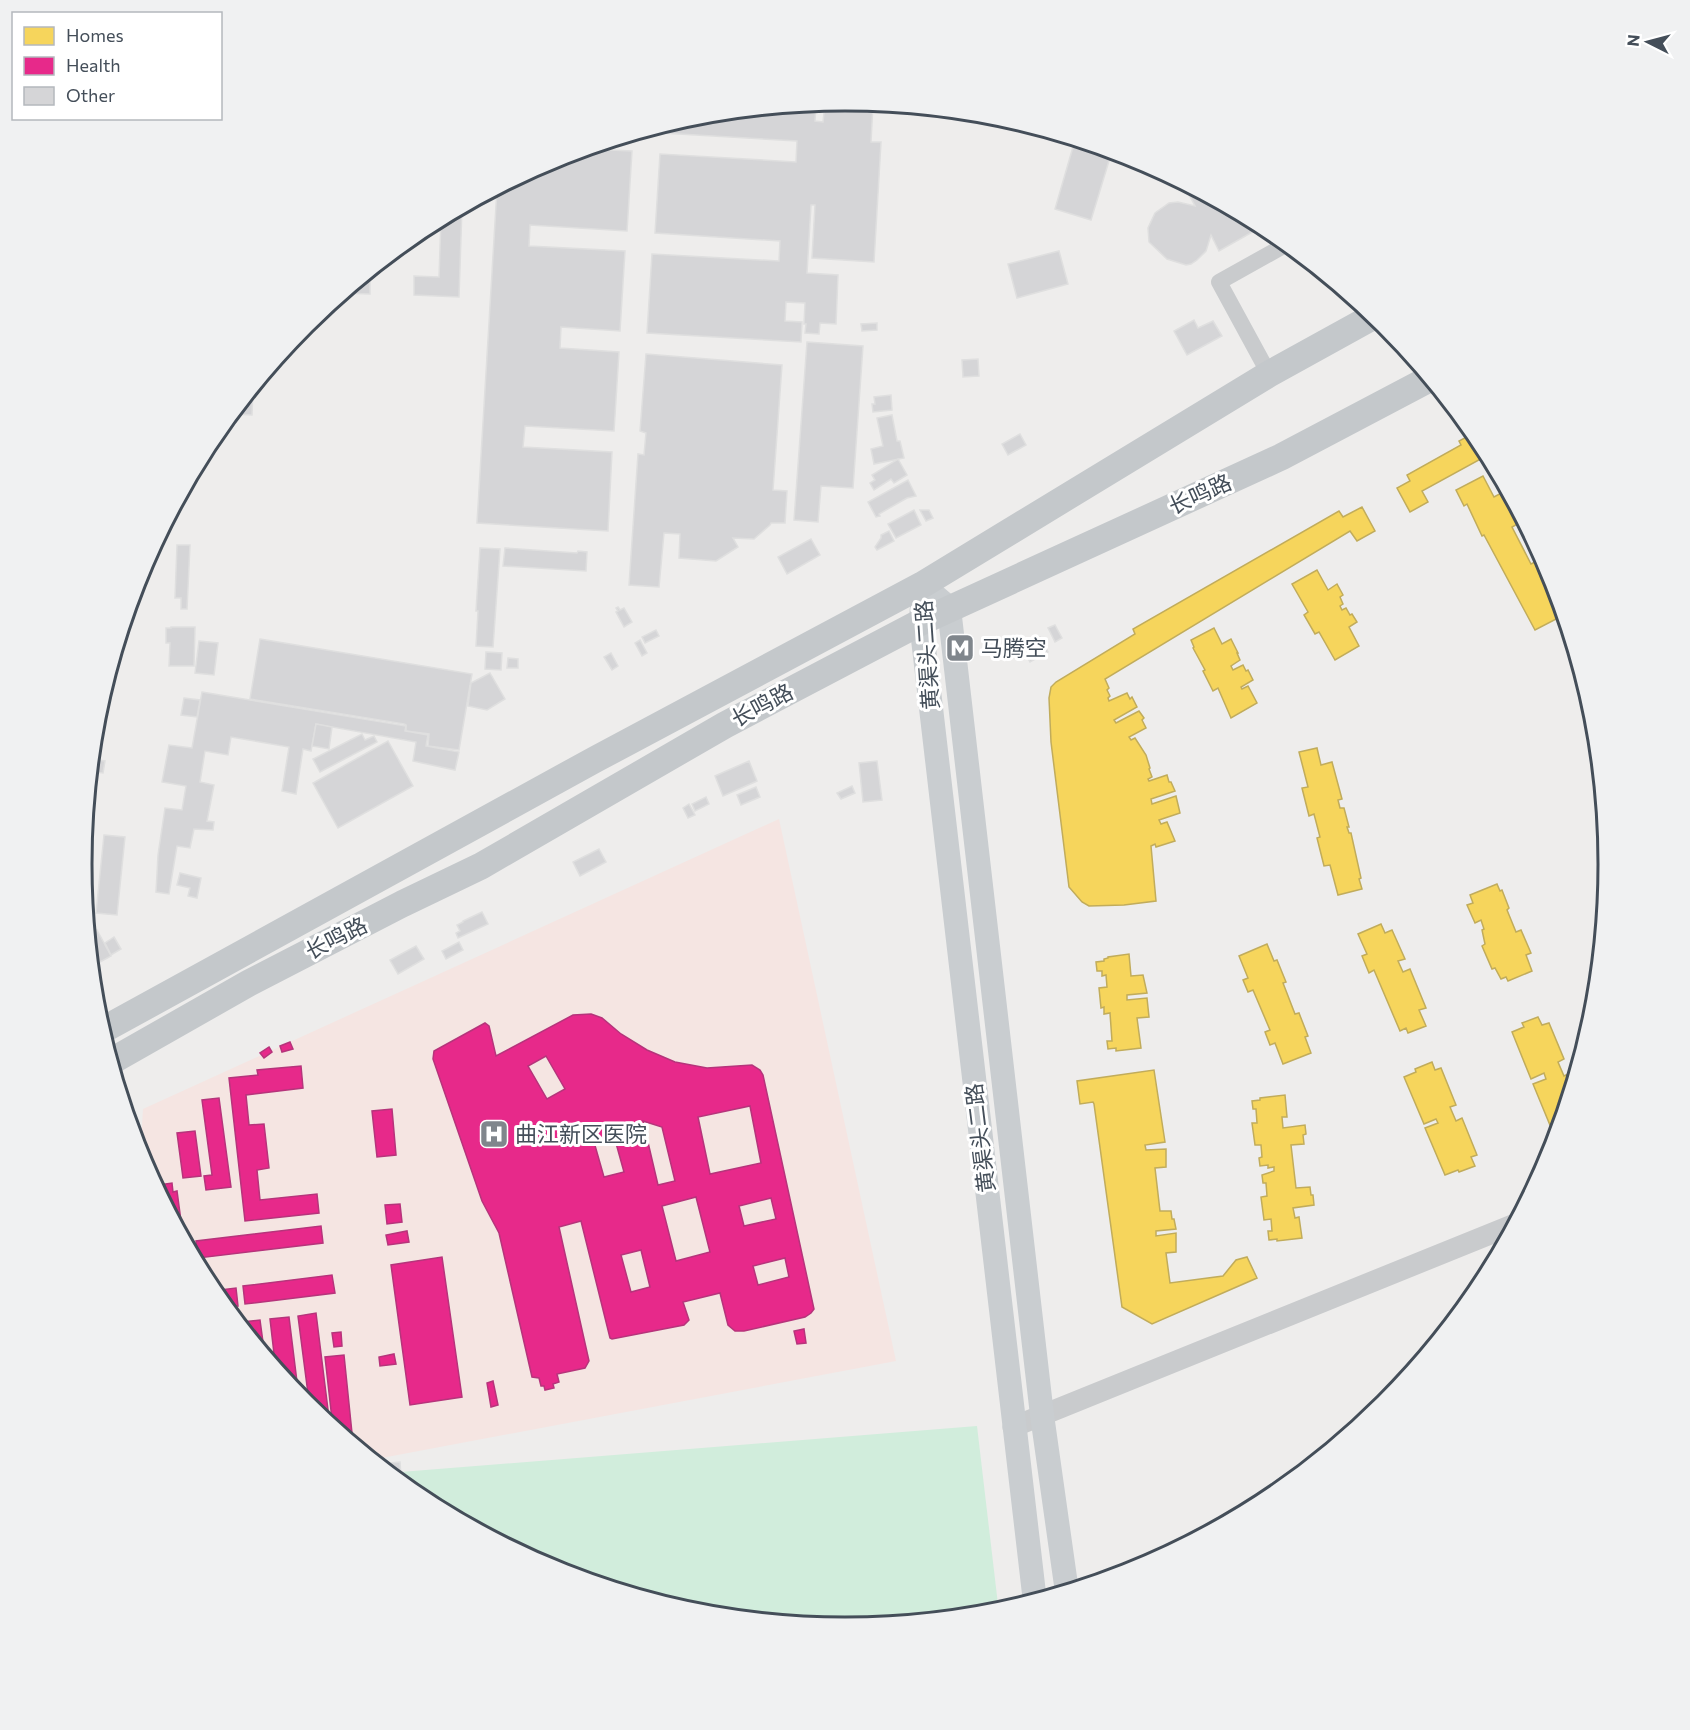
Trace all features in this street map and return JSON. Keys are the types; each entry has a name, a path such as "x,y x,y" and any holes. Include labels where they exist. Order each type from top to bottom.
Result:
{"main road":[{"name":"长鸣路","path":"109,1026 596,759 922,585 1269,374 1366,321"},
{"name":"长鸣路","path":"117,1058 249,983 481,866 725,725 921,622 1281,458 1423,382"},
{"name":"黄渠头二路","path":"922,585 949,608 1042,1415 1066,1585"},
{"name":"黄渠头二路","path":"922,585 921,622 1034,1594"}],"street":[{"path":"1269,374 1219,282 1279,249"},
{"path":"1013,1427 1505,1228"}],"shaded area":[{"name":"曲江新区医院","path":"779,819 896,1361 380,1458 348,1432 278,1362 218,1284 192,1242 149,1153 142,1134 143,1109"}],"green space":[{"path":"977,1426 998,1603 894,1617 845,1618 796,1617 698,1604 603,1579 557,1561 468,1518 399,1472"}],"building: Homes":[{"path":"1466,437 1480,459 1422,491 1428,502 1410,512 1397,488 1410,481 1407,475 1461,445 1459,441"},
{"path":"1483,476 1494,497 1501,493 1517,524 1512,527 1531,564 1534,562 1557,618 1535,630 1484,535 1482,536 1467,504 1464,506 1456,490"},
{"path":"1362,507 1375,531 1357,541 1350,531 1105,679 1109,688 1107,690 1110,696 1109,701 1127,693 1137,707 1114,720 1116,723 1139,711 1144,718 1142,720 1146,728 1129,737 1131,740 1135,738 1146,755 1152,777 1148,779 1149,781 1167,775 1175,791 1151,799 1152,804 1176,796 1180,813 1159,820 1161,824 1167,822 1175,841 1156,847 1155,844 1151,846 1156,901 1089,906 1082,902 1069,887 1051,742 1049,698 1051,687 1135,634 1133,629 1339,511 1343,517"},
{"path":"1317,570 1328,590 1337,584 1343,595 1340,597 1343,604 1340,606 1342,610 1346,608 1357,622 1349,627 1359,646 1335,660 1319,632 1315,634 1304,615 1308,612 1292,584"},
{"path":"1214,628 1222,644 1231,639 1238,653 1240,660 1231,666 1233,670 1243,665 1253,680 1241,687 1242,689 1248,686 1257,703 1231,718 1218,688 1213,691 1191,640"},
{"path":"1317,748 1321,765 1332,762 1342,799 1338,800 1340,808 1344,808 1361,878 1359,879 1362,889 1338,895 1330,865 1324,866 1314,814 1309,816 1302,788 1308,787 1299,752"},
{"path":"1497,884 1500,891 1502,890 1516,932 1521,930 1531,953 1526,955 1532,971 1508,981 1506,977 1501,979 1495,968 1492,969 1482,946 1485,944 1481,920 1475,923 1467,905 1473,903 1470,895"},
{"path":"1381,924 1385,933 1392,930 1405,959 1398,961 1403,972 1410,969 1426,1008 1419,1010 1426,1026 1408,1033 1406,1028 1400,1031 1374,970 1369,973 1362,956 1367,954 1358,934"},
{"path":"1267,944 1286,982 1283,983 1295,1014 1299,1013 1308,1036 1305,1037 1311,1053 1283,1064 1275,1043 1270,1045 1265,1032 1270,1030 1253,990 1248,992 1243,980 1248,978 1239,956"},
{"path":"1129,954 1131,976 1143,975 1147,993 1127,995 1127,1000 1147,998 1149,1017 1137,1018 1141,1048 1116,1051 1116,1048 1108,1049 1107,1041 1112,1041 1110,1013 1104,1014 1104,1007 1101,1008 1099,988 1107,987 1106,975 1102,976 1102,971 1097,971 1096,962 1104,961 1108,957"},
{"path":"1538,1017 1542,1025 1549,1023 1564,1059 1558,1062 1564,1076 1569,1074 1551,1128 1533,1084 1546,1079 1544,1073 1531,1079 1512,1032 1524,1027 1522,1023"},
{"path":"1432,1062 1435,1070 1441,1068 1456,1105 1450,1107 1456,1121 1462,1118 1477,1155 1471,1157 1475,1166 1445,1175 1425,1128 1438,1123 1436,1119 1424,1124 1404,1077 1416,1072 1415,1069"},
{"path":"1154,1070 1165,1142 1145,1145 1146,1150 1166,1149 1166,1167 1155,1168 1160,1211 1171,1211 1176,1229 1156,1231 1156,1236 1176,1233 1176,1252 1166,1253 1170,1283 1223,1276 1236,1260 1247,1257 1257,1278 1152,1324 1122,1307 1094,1104 1093,1102 1080,1104 1077,1081"},
{"path":"1285,1095 1287,1117 1282,1117 1283,1128 1305,1125 1304,1144 1291,1145 1296,1188 1310,1187 1314,1205 1293,1208 1295,1218 1299,1217 1302,1238 1277,1241 1277,1239 1269,1240 1268,1231 1272,1231 1271,1219 1264,1220 1261,1197 1267,1196 1266,1183 1263,1183 1262,1175 1274,1171 1274,1167 1260,1166 1261,1145 1255,1145 1252,1123 1257,1123 1256,1109 1253,1109 1252,1101"}],"building: Health":[{"path":"591,1014 602,1018 621,1034 647,1050 675,1062 707,1068 752,1065 760,1070 763,1075 814,1309 811,1313 805,1317 735,1331 728,1325 720,1293 683,1302 689,1320 684,1325 612,1339 581,1221 559,1227 589,1361 585,1368 557,1374 559,1382 553,1384 554,1388 545,1390 539,1378 532,1377 499,1233 482,1201 433,1059 434,1051 485,1023 489,1026 496,1056 573,1015","holes":["546,1056 565,1089 547,1099 528,1066","750,1106 761,1163 710,1174 698,1117","643,1121 662,1127 675,1181 658,1185","614,1136 624,1172 604,1177 594,1142","696,1197 710,1252 676,1261 662,1206","771,1198 776,1219 744,1226 739,1206","641,1250 650,1287 631,1292 621,1255","785,1258 789,1277 758,1285 753,1266"]},
{"path":"290,1042 293,1049 282,1052 280,1046"},
{"path":"269,1047 272,1052 264,1058 260,1053"},
{"path":"301,1066 303,1088 246,1095 249,1125 264,1124 269,1168 257,1170 260,1200 317,1194 319,1213 245,1221 229,1078 258,1075 257,1070"},
{"path":"219,1098 231,1187 206,1190 204,1176 212,1175 202,1100"},
{"path":"392,1109 396,1155 377,1157 372,1111"},
{"path":"195,1131 201,1176 183,1178 177,1133"},
{"path":"172,1183 173,1192 177,1191 181,1221 169,1198 163,1184"},
{"path":"400,1204 402,1222 387,1224 385,1205"},
{"path":"321,1226 323,1243 202,1258 197,1250 196,1241"},
{"path":"407,1231 409,1242 388,1245 386,1235"},
{"path":"442,1257 462,1397 410,1405 391,1265"},
{"path":"332,1275 335,1293 245,1304 243,1286"},
{"path":"236,1288 238,1306 234,1306 222,1290"},
{"path":"316,1313 328,1414 308,1394 298,1316"},
{"path":"289,1317 297,1382 274,1358 270,1319"},
{"path":"260,1320 263,1344 247,1324 245,1322"},
{"path":"804,1329 806,1343 797,1344 794,1331"},
{"path":"341,1332 342,1346 334,1347 332,1333"},
{"path":"394,1354 396,1364 380,1366 379,1357"},
{"path":"344,1355 352,1435 332,1417 325,1357"},
{"path":"493,1381 498,1405 491,1407 487,1383"}],"building: Other":[{"path":"816,112 815,121 823,122 824,112 873,112 871,142 881,142 874,262 812,258 815,205 811,205 807,273 838,275 836,324 820,323 819,334 805,333 805,303 786,302 785,321 802,322 801,342 647,333 652,254 779,261 780,241 655,233 660,154 796,162 797,141 666,133 747,118 796,113"},
{"path":"1073,147 1109,160 1091,220 1055,209"},
{"path":"603,151 632,151 627,231 530,225 529,246 625,251 620,331 561,327 560,348 619,352 614,431 525,426 523,447 612,452 608,531 477,523 497,197"},
{"path":"1189,195 1253,231 1219,251 1211,235 1206,251 1191,264 1186,265 1167,259 1149,242 1148,228 1155,213 1169,203 1178,202 1195,206"},
{"path":"462,216 459,297 414,295 414,276 439,277 441,229"},
{"path":"1059,251 1068,284 1017,298 1008,264"},
{"path":"370,280 370,294 354,293"},
{"path":"1194,320 1198,328 1213,321 1222,336 1187,355 1174,331"},
{"path":"877,323 877,330 862,331 861,324"},
{"path":"807,342 863,346 853,488 821,486 818,522 794,520"},
{"path":"646,354 782,365 773,490 787,491 785,523 771,523 754,539 733,538 738,547 716,561 679,558 680,534 664,533 659,587 629,585 638,454 644,455 646,433 640,431"},
{"path":"978,359 979,376 963,377 962,360"},
{"path":"891,395 892,410 873,412 874,397"},
{"path":"253,399 252,415 241,414"},
{"path":"892,415 897,441 900,441 904,458 874,464 871,449 883,446 877,418"},
{"path":"1020,434 1026,445 1008,455 1002,444"},
{"path":"898,459 907,475 894,483 891,479 874,490 870,483 875,480 872,475"},
{"path":"908,480 916,496 907,498 876,517 868,502"},
{"path":"914,510 921,525 896,538 888,524"},
{"path":"920,510 929,510 933,518 926,521"},
{"path":"889,531 894,541 877,550 875,547 881,535"},
{"path":"811,539 820,555 787,574 778,557"},
{"path":"177,545 190,545 187,609 181,609 181,598 175,598"},
{"path":"480,548 500,549 493,647 476,646"},
{"path":"505,548 587,552 586,571 503,566"},
{"path":"618,607 620,610 624,608 632,622 624,627 616,612"},
{"path":"1055,625 1062,638 1055,642 1048,628"},
{"path":"195,627 194,666 169,666 170,643 166,643 166,628"},
{"path":"656,630 659,636 645,643 642,637"},
{"path":"1040,637 1048,652 1030,662 1022,647"},
{"path":"260,639 472,674 459,750 428,746 429,734 406,731 404,724 250,699"},
{"path":"640,640 647,653 642,656 635,643"},
{"path":"199,641 218,643 214,675 195,673"},
{"path":"486,652 502,653 501,670 485,669"},
{"path":"611,653 618,666 612,670 604,657"},
{"path":"508,658 518,659 518,668 507,668"},
{"path":"490,673 505,699 487,710 468,706 471,683"},
{"path":"202,692 406,726 405,731 428,735 426,746 459,752 455,770 413,761 416,742 316,724 311,751 303,749 296,794 282,791 289,747 231,737 228,755 205,751 200,782 214,785 207,821 214,822 213,830 194,829 190,848 177,846 169,894 156,892 158,855 165,808 182,810 186,786 162,782 169,745 192,748"},
{"path":"184,698 200,700 197,717 181,715"},
{"path":"316,724 332,727 329,749 312,746"},
{"path":"362,734 365,740 374,736 377,742 320,772 313,759"},
{"path":"388,741 413,786 338,828 313,783"},
{"path":"99,760 105,761 103,773 97,772"},
{"path":"749,761 757,781 723,796 715,776"},
{"path":"877,761 882,800 863,802 859,763"},
{"path":"852,786 855,793 841,799 837,793"},
{"path":"756,787 760,797 741,805 737,795"},
{"path":"706,797 709,804 695,811 692,804"},
{"path":"689,804 695,815 688,818 683,808"},
{"path":"104,835 125,837 117,915 96,913"},
{"path":"599,849 606,862 580,876 573,862"},
{"path":"180,873 201,878 197,898 188,896 190,888 177,885"},
{"path":"482,912 488,924 458,938 456,933 460,931 457,925"},
{"path":"97,930 111,956 98,963 98,963 95,931"},
{"path":"114,937 121,949 111,955 105,943"},
{"path":"459,942 463,950 446,959 442,951"},
{"path":"416,946 424,959 398,974 390,960"},
{"path":"400,1462 401,1474 386,1463"}],"place":[{"name":"马腾空","path":"960,648"},
{"name":"曲江新区医院","path":"494,1134"}]}
